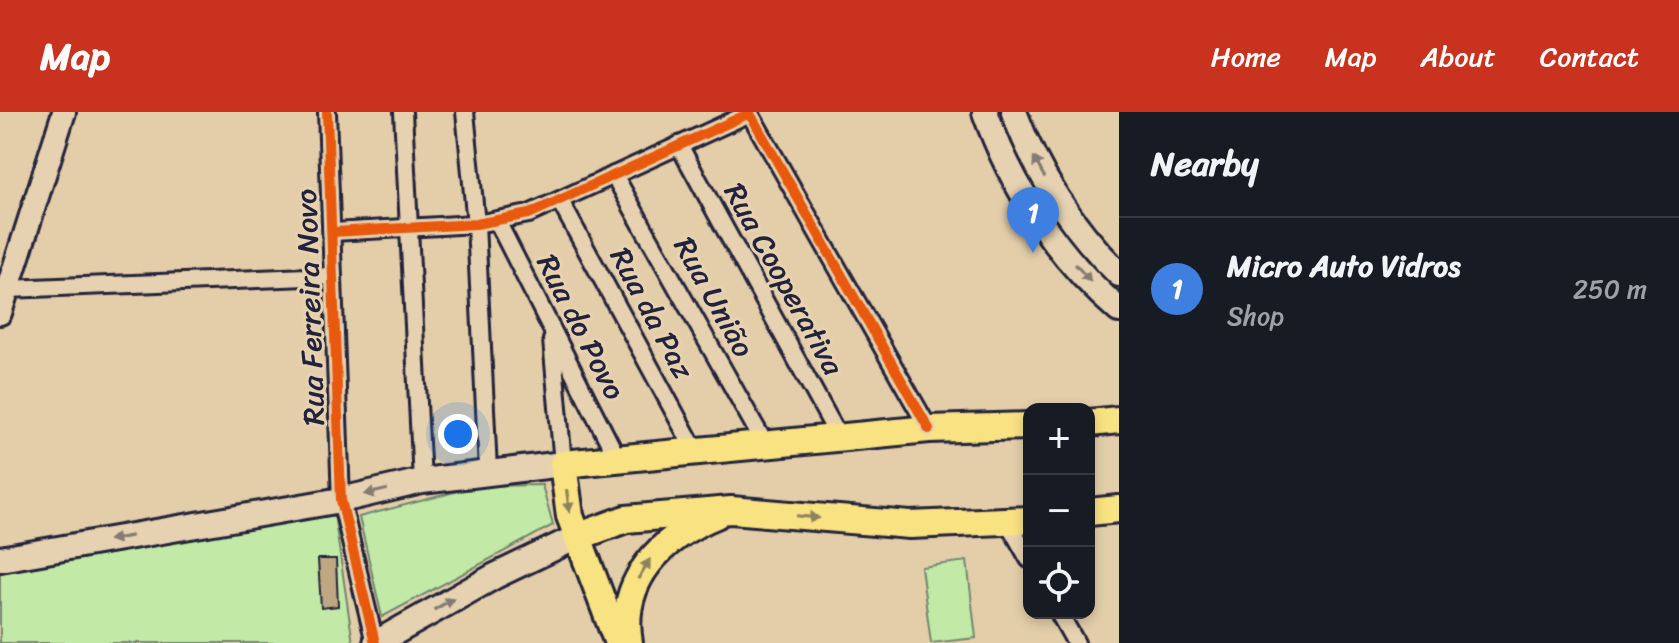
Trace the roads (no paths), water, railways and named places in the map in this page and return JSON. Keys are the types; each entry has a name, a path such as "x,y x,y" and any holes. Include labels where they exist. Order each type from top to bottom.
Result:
{"main road":[{"path":"985,112 1004,160 1038,219 1101,295 1119,310"},
{"path":"1014,112 1037,165 1061,204 1119,274"},
{"path":"1095,422 1119,420"},
{"path":"0,559 341,500 422,481 488,471 929,429 1023,426"},
{"path":"563,464 570,516 618,643"},
{"path":"1095,511 1119,509"},
{"path":"629,643 626,626 634,588 653,554 690,526 731,510"},
{"path":"376,643 495,576 577,537 626,519 731,510 904,525 1019,521"}],"street":[{"path":"0,313 64,112"},
{"name":"Rua Ferreira Novo","path":"327,112 341,500 376,643"},
{"path":"403,112 422,481"},
{"path":"465,112 476,224 488,471"},
{"path":"333,232 497,221 560,201 749,112 929,429"},
{"name":"Rua Cooperativa","path":"679,145 840,439"},
{"name":"Rua União","path":"614,175 766,446"},
{"name":"Rua da Paz","path":"560,201 696,452"},
{"name":"Rua do Povo","path":"497,221 617,458"},
{"path":"8,289 332,276"},
{"path":"551,330 563,464"},
{"path":"1019,521 1026,547"},
{"path":"1062,619 1076,643"}],"place":[{"name":"Micro Auto Vidros","path":"1033,253"}]}
